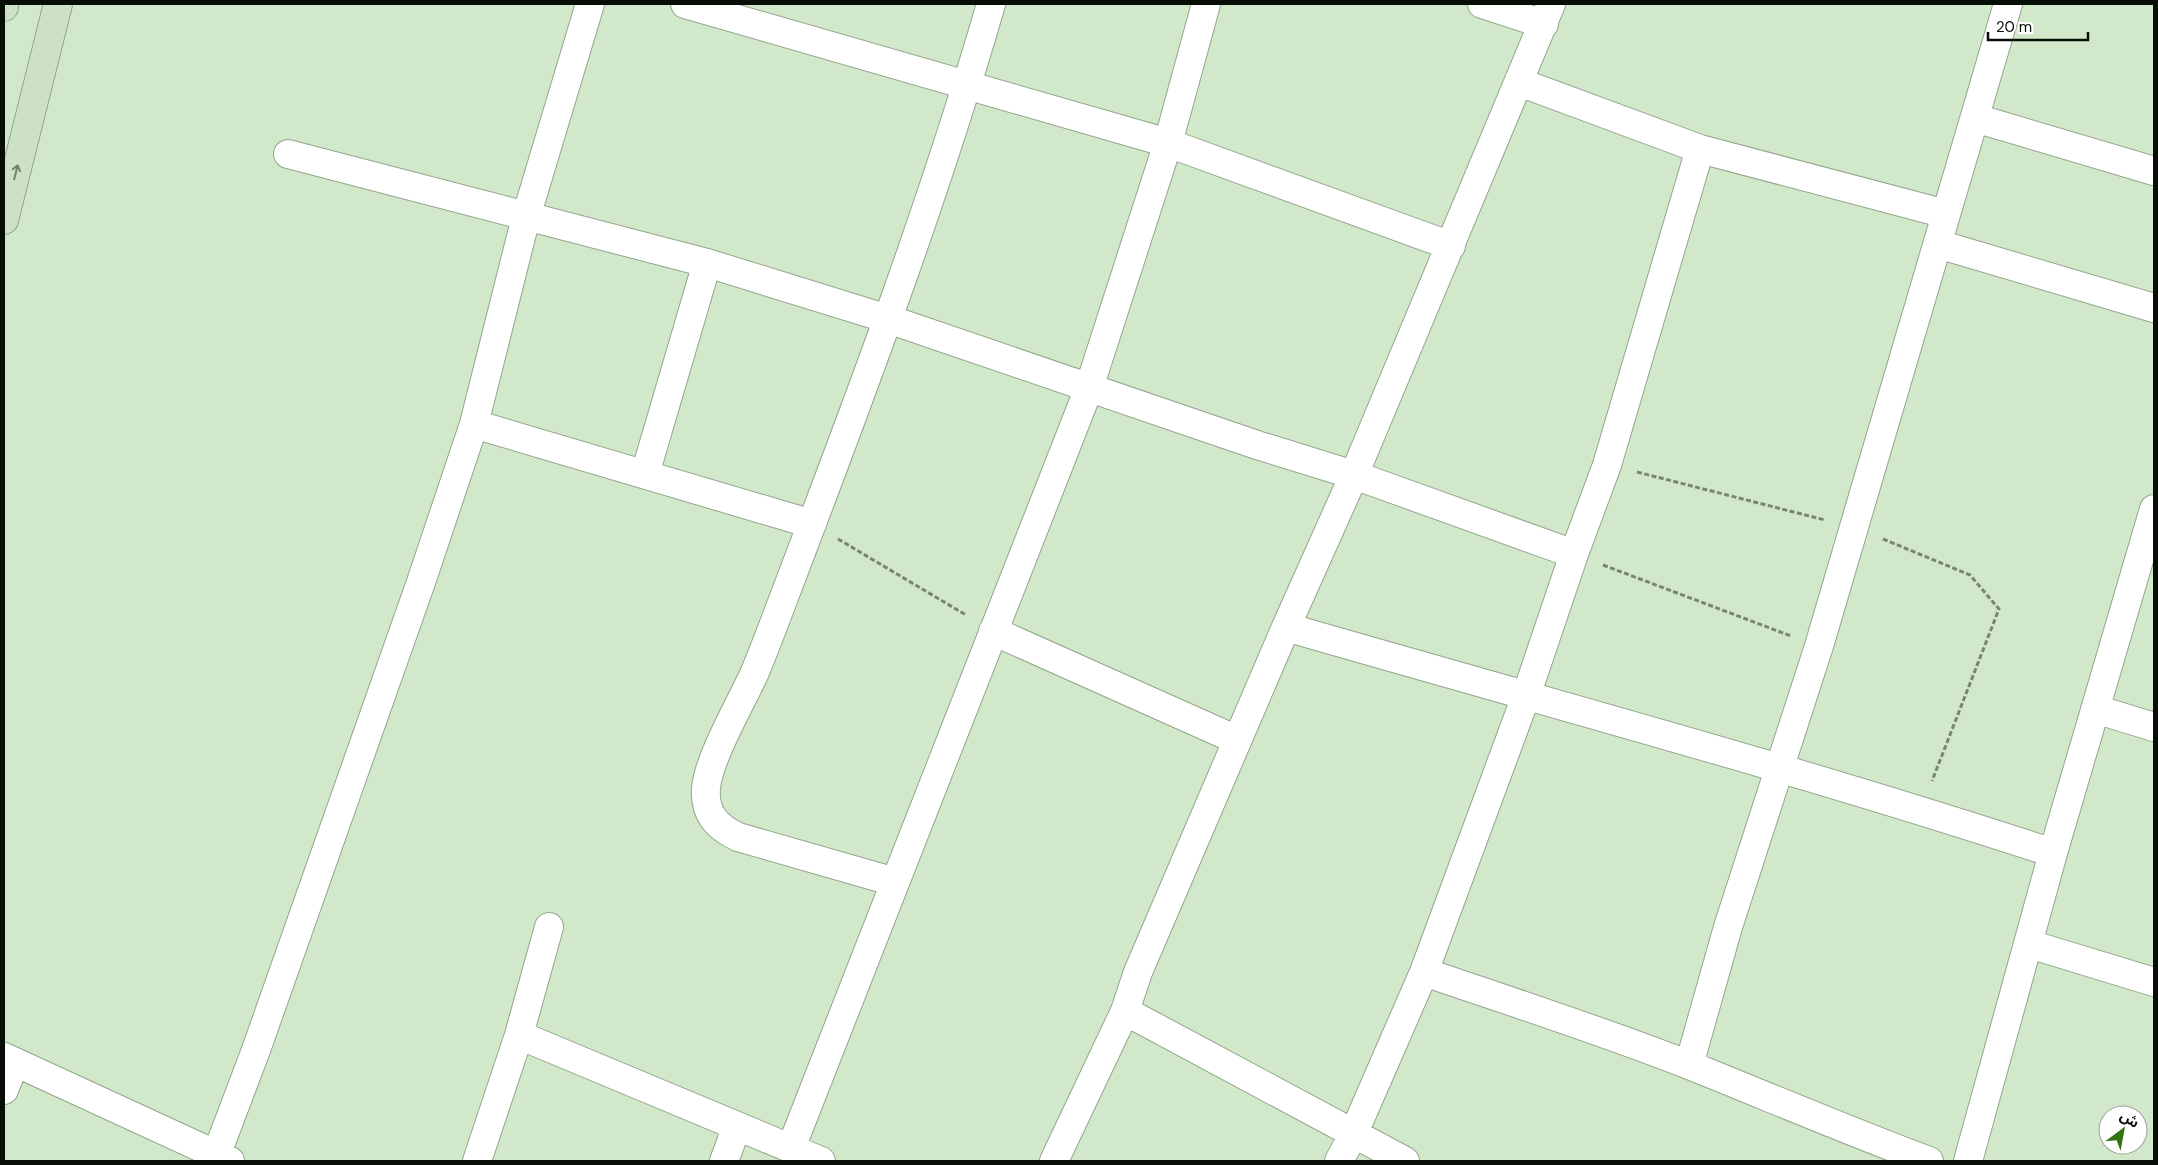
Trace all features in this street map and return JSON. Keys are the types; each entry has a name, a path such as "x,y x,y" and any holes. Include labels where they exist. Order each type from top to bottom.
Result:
{"main road":[{"path":"4,220 58,4"}],"street":[{"path":"4,1090 9,1059 220,1159 256,1050 410,613 474,424 526,218 590,4"},
{"path":"686,4 1168,143 1451,246"},
{"path":"895,882 738,837 726,831 715,822 707,805 706,788 718,752 756,670 888,319 991,4"},
{"path":"791,1148 1088,388 1168,143 1206,4"},
{"path":"1054,1161 1125,1011 1138,972 1286,627 1354,475 1547,14 1482,4"},
{"path":"1689,1065 1728,927 1819,646 2008,4"},
{"path":"1519,82 1700,149 1946,214"},
{"path":"1975,118 2154,171"},
{"path":"1339,1161 1353,1135 1424,972 1526,696 1574,554 1607,465 1700,149"},
{"path":"288,154 526,218 707,263 888,319 1257,445 1354,475 1574,554"},
{"path":"1938,244 2154,308"},
{"path":"645,474 707,263"},
{"path":"474,424 812,524"},
{"path":"1968,1161 2053,853 2154,509"},
{"path":"1286,627 1778,768 2053,853"},
{"path":"993,631 1237,740"},
{"path":"2095,709 2154,727"},
{"path":"477,1161 519,1035 549,927"},
{"path":"2029,944 2154,982"},
{"path":"1424,972 1572,1022 1689,1065 1850,1132 1929,1161"},
{"path":"1125,1011 1404,1161"},
{"path":"519,1035 821,1161"},
{"path":"724,1161 737,1126"}],"path":[{"path":"812,524 993,631"},
{"path":"1574,554 1819,646"}]}
